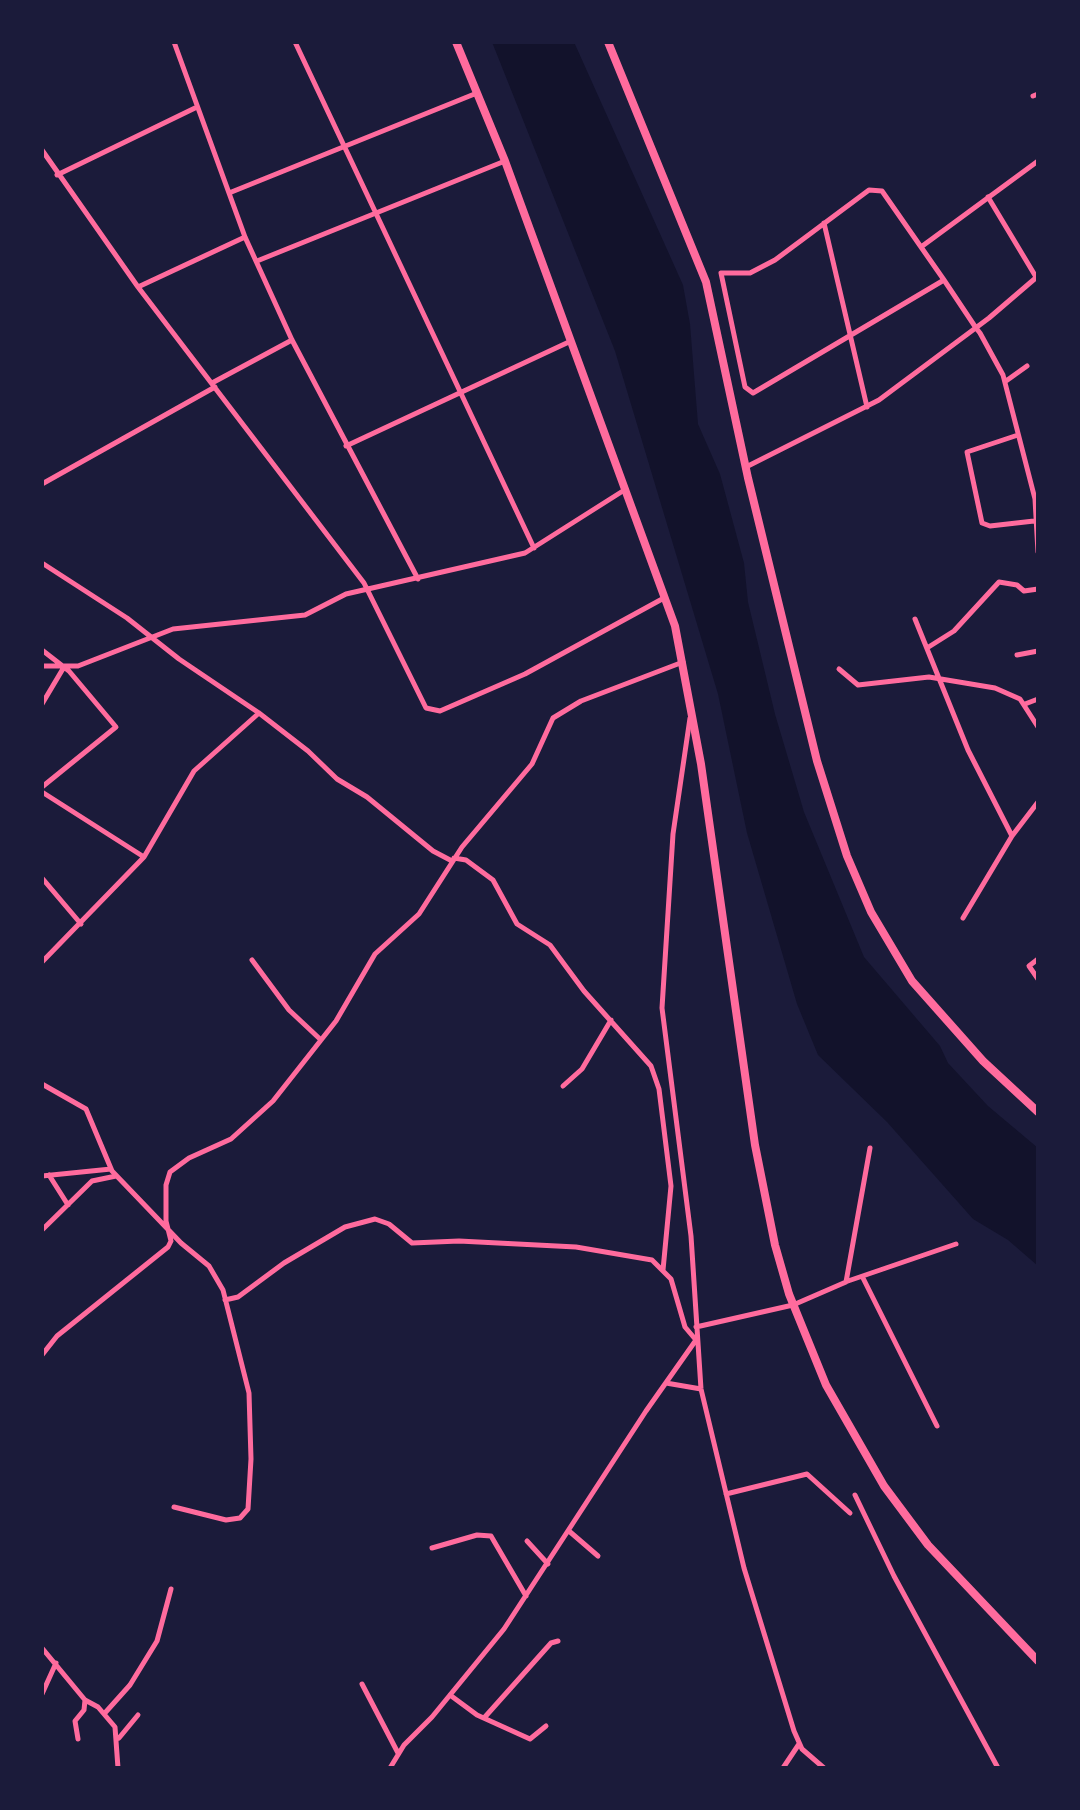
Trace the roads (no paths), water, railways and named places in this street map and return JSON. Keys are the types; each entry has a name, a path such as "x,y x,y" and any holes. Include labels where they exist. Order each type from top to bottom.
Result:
{"main road":[{"path":"456,42 505,161 666,597 692,709 755,1145 775,1245 793,1305 826,1385 884,1486 928,1545 1038,1661"},
{"path":"608,42 706,282 745,467 817,761 847,856 871,912 912,981 983,1061 1038,1112"}],"street":[{"path":"174,42 195,108 245,237 292,340 418,579"},
{"path":"295,42 463,391 534,548"},
{"path":"229,193 477,93"},
{"path":"57,175 195,108"},
{"path":"42,150 138,287 369,591 422,702 432,712 525,674 666,597"},
{"path":"257,261 505,161"},
{"path":"921,247 1038,161"},
{"path":"944,280 753,393 745,387 721,273 750,273 775,260 877,189 944,280 1006,381 1035,499 1038,552"},
{"path":"745,467 867,407 976,328 1037,276 988,197"},
{"path":"824,223 867,407"},
{"path":"138,287 245,237"},
{"path":"42,484 292,340"},
{"path":"346,446 572,341"},
{"path":"1006,381 1027,366"},
{"path":"1018,435 967,452 982,523 995,526 1034,521"},
{"path":"42,666 64,667 85,663 150,636 182,628 305,615 346,594 369,591 534,548 627,488"},
{"path":"42,563 259,713 308,751 337,779 367,797 433,851 453,860 470,862 493,880 517,924 550,945 651,1066 659,1089 671,1186 663,1270"},
{"path":"927,648 954,631 999,582 1017,585 1024,591 1038,589"},
{"path":"915,619 936,678 1012,836"},
{"path":"42,650 64,667 116,727 42,790 144,857"},
{"path":"1017,655 1038,651"},
{"path":"42,1355 57,1336 165,1251 171,1241 166,1185 169,1173 189,1158 231,1139 261,1115 321,1040 375,954 416,917 453,860 532,764 556,715 581,701 683,662"},
{"path":"42,704 64,667"},
{"path":"839,669 849,681 861,685 936,678 995,688 1013,694 1025,704 1038,727"},
{"path":"1025,704 1038,699"},
{"path":"692,709 685,734 673,834 662,1008 691,1236 701,1389 744,1568 799,1744 824,1768"},
{"path":"42,962 144,857 194,771 259,713"},
{"path":"963,918 1012,836 1038,802"},
{"path":"42,878 81,924"},
{"path":"1038,959 1029,966 1038,979"},
{"path":"252,960 289,1010 321,1040"},
{"path":"563,1086 582,1069 611,1020"},
{"path":"42,1084 86,1109 111,1169 168,1230 215,1273 225,1300 249,1393 251,1459 248,1509 240,1518 226,1520 174,1507"},
{"path":"847,1281 870,1148"},
{"path":"46,1175 111,1169"},
{"path":"46,1175 68,1205"},
{"path":"42,1230 92,1181 117,1176"},
{"path":"225,1300 239,1297 284,1263 352,1224 367,1219 389,1224 412,1243 459,1241 576,1247 652,1260 663,1270 677,1292 685,1327 696,1340"},
{"path":"696,1327 793,1305 847,1281 956,1244"},
{"path":"863,1278 937,1426"},
{"path":"390,1768 398,1753 450,1695 527,1597 696,1340"},
{"path":"666,1383 701,1389"},
{"path":"726,1494 807,1474 850,1513"},
{"path":"855,1495 894,1576 998,1768"},
{"path":"569,1531 598,1556"},
{"path":"432,1548 477,1535 491,1536 527,1597"},
{"path":"527,1541 549,1564"},
{"path":"104,1714 130,1685 157,1641 171,1589"},
{"path":"484,1718 551,1643 558,1641"},
{"path":"42,1648 85,1700 115,1727 118,1768"},
{"path":"42,1694 56,1663"},
{"path":"362,1684 398,1753"},
{"path":"450,1695 484,1718 530,1739 546,1726"},
{"path":"78,1739 75,1721 84,1710 85,1700"},
{"path":"118,1739 138,1715"},
{"path":"783,1768 799,1744"}]}
